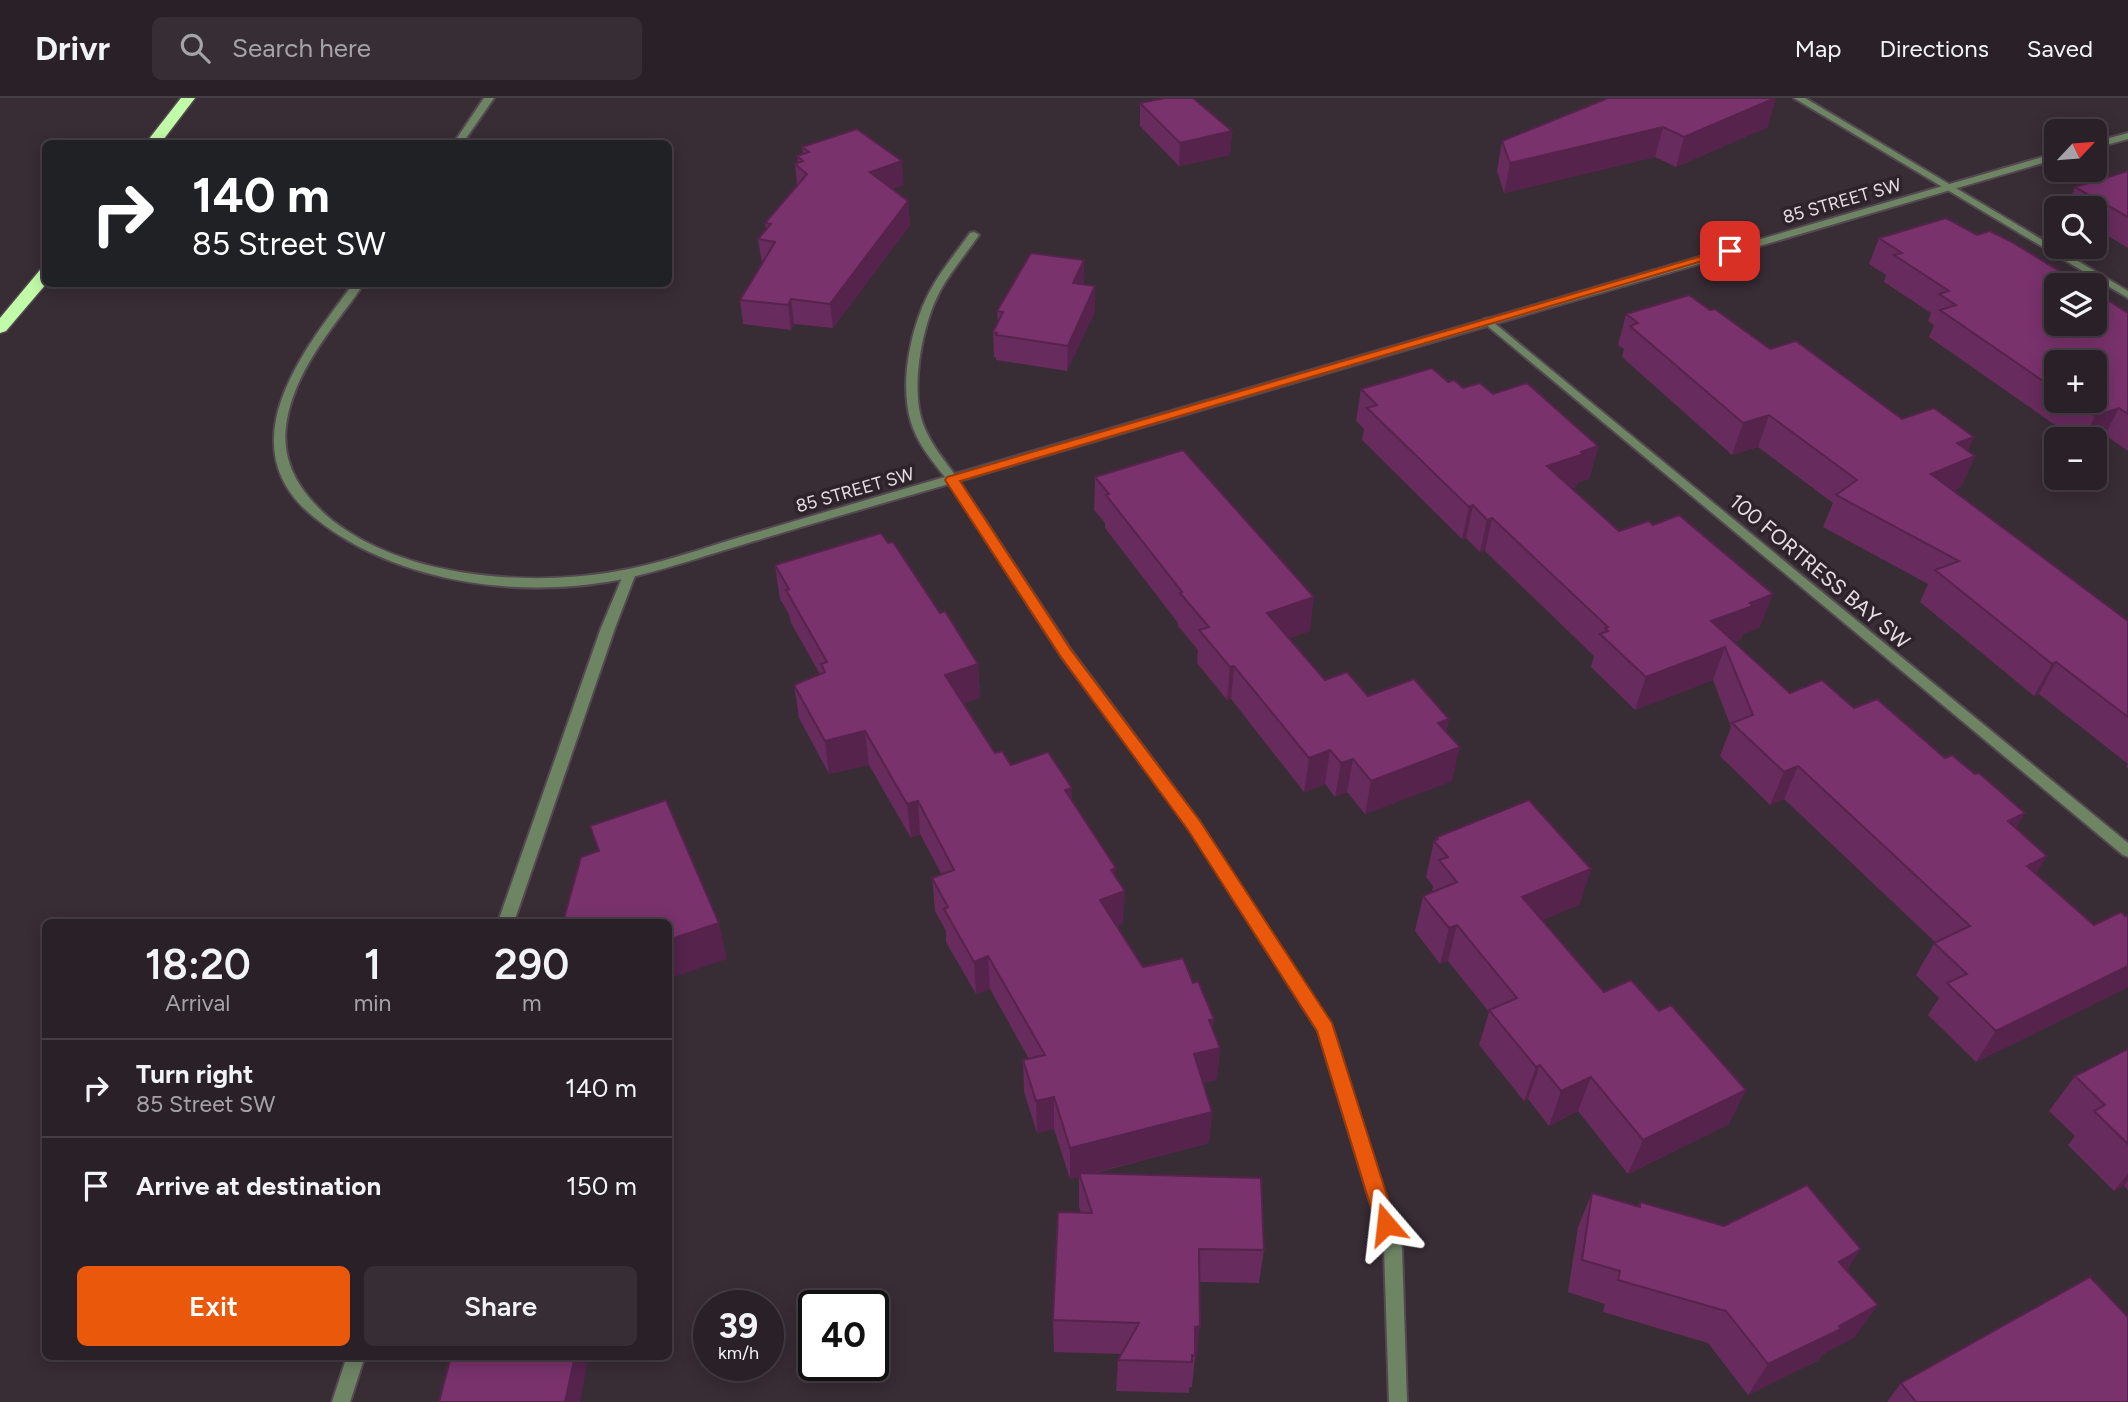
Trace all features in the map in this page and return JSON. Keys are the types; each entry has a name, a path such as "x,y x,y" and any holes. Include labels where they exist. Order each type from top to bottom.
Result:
{"highway":[{"path":"155,140 188,98"},
{"path":"169,123 198,98"},
{"path":"0,328 42,278"}],"street":[{"path":"460,140 489,98"},
{"path":"1799,98 2128,295"},
{"path":"2107,141 2128,135"},
{"name":"85 STREET SW","path":"356,287 317,341 283,407 279,431 281,455 289,478 303,500 323,520 348,538 378,553 440,572 522,581 564,581 630,573 2044,160"},
{"path":"974,235 934,293 923,322 912,378 915,418 926,444 1066,653 1194,825 1325,1029 1393,1248 1398,1402"},
{"name":"100 FORTRESS BAY SW","path":"1488,321 2128,851"},
{"path":"507,919 603,641 630,573"},
{"path":"341,1402 355,1360"}],"building":[{"path":"1165,98 1193,98 1232,131 1180,143 1140,103"},
{"path":"1608,98 1775,98 1684,137 1663,127 1510,163 1502,141"},
{"path":"857,129 902,161 870,172 908,201 830,304 791,299 788,305 740,300 775,242 758,239 771,224 765,223 807,174 795,164 803,161 797,156 809,152 802,147"},
{"path":"2128,171 2128,217 2107,205 2107,196 2091,196 2075,187 2092,182 2107,182 2107,177"},
{"path":"1946,218 1977,235 1990,231 2010,241 2063,273 2044,273 2044,336 2107,336 2107,300 2128,313 2128,414 2119,408 2107,412 2107,350 2044,350 2044,382 1940,310 1956,305 1939,294 1949,291 1894,255 1902,253 1879,238"},
{"path":"1031,253 1084,260 1073,283 1095,286 1068,346 996,335 997,333 993,332 1003,312 997,311"},
{"path":"1689,295 1710,310 1715,309 1770,349 1796,341 1902,419 1934,408 1974,437 1957,443 1975,456 1931,474 2128,621 2128,717 2056,662 2052,664 1935,570 1959,561 1836,495 1857,480 1769,415 1743,423 1630,326 1638,323 1626,314"},
{"path":"1432,368 1448,382 1454,380 1463,388 1480,383 1493,394 1527,383 1598,446 1581,452 1584,454 1547,466 1619,531 1649,521 1653,525 1679,515 1773,594 1750,603 1753,606 1711,621 1790,693 1822,680 1854,708 1877,699 1945,758 1952,755 1975,774 1979,773 2025,813 2008,821 2047,856 2027,866 2094,925 2121,912 2125,916 2128,915 2128,966 1996,1031 1947,983 1967,974 1934,943 1970,926 1798,766 1784,772 1732,723 1753,715 1725,647 1646,677 1600,634 1608,631 1605,628 1608,627 1492,518 1487,520 1473,505 1469,507 1367,408 1377,405 1361,389"},
{"path":"1183,450 1314,597 1267,613 1325,680 1347,672 1368,696 1414,679 1449,719 1438,723 1460,747 1371,781 1353,759 1341,763 1330,750 1309,758 1234,666 1230,667 1199,630 1209,627 1180,593 1182,592 1095,477"},
{"path":"881,533 888,543 893,542 940,613 945,611 978,664 945,675 995,753 1002,751 1011,765 1048,752 1072,788 1065,790 1116,868 1111,870 1125,891 1100,900 1143,967 1183,958 1193,983 1198,981 1214,1019 1209,1020 1220,1048 1194,1054 1212,1112 1070,1148 1054,1097 1036,1101 1023,1060 1045,1055 988,956 974,962 944,909 948,907 932,878 954,870 918,801 907,804 865,731 825,741 794,685 825,672 821,664 827,662 786,590 789,589 775,565"},
{"path":"666,800 719,923 672,939 672,919 564,919 581,857 599,851 590,826"},
{"path":"1529,800 1591,869 1522,897 1604,992 1631,980 1659,1011 1671,1005 1746,1090 1643,1140 1591,1077 1561,1091 1540,1065 1536,1067 1489,1010 1517,998 1457,925 1449,928 1423,896 1457,882 1439,860 1448,857 1434,841 1437,837"},
{"path":"2128,1049 2128,1144 2094,1111 2105,1105 2075,1076"},
{"path":"1079,1173 1261,1178 1264,1250 1199,1249 1200,1326 1195,1327 1195,1356 1192,1355 1192,1362 1118,1360 1139,1323 1053,1320 1058,1212 1092,1213"},
{"path":"1807,1185 1861,1249 1839,1262 1878,1305 1839,1326 1841,1329 1768,1364 1726,1311 1618,1280 1620,1271 1582,1260 1592,1193 1640,1207 1640,1202 1724,1226"},
{"path":"2090,1277 2128,1317 2128,1402 1916,1402 1901,1383"},
{"path":"450,1360 574,1360 565,1402 439,1402"}],"route":[{"path":"1386,1224 1325,1029 1194,825 1066,653 952,480 1730,251"}]}
